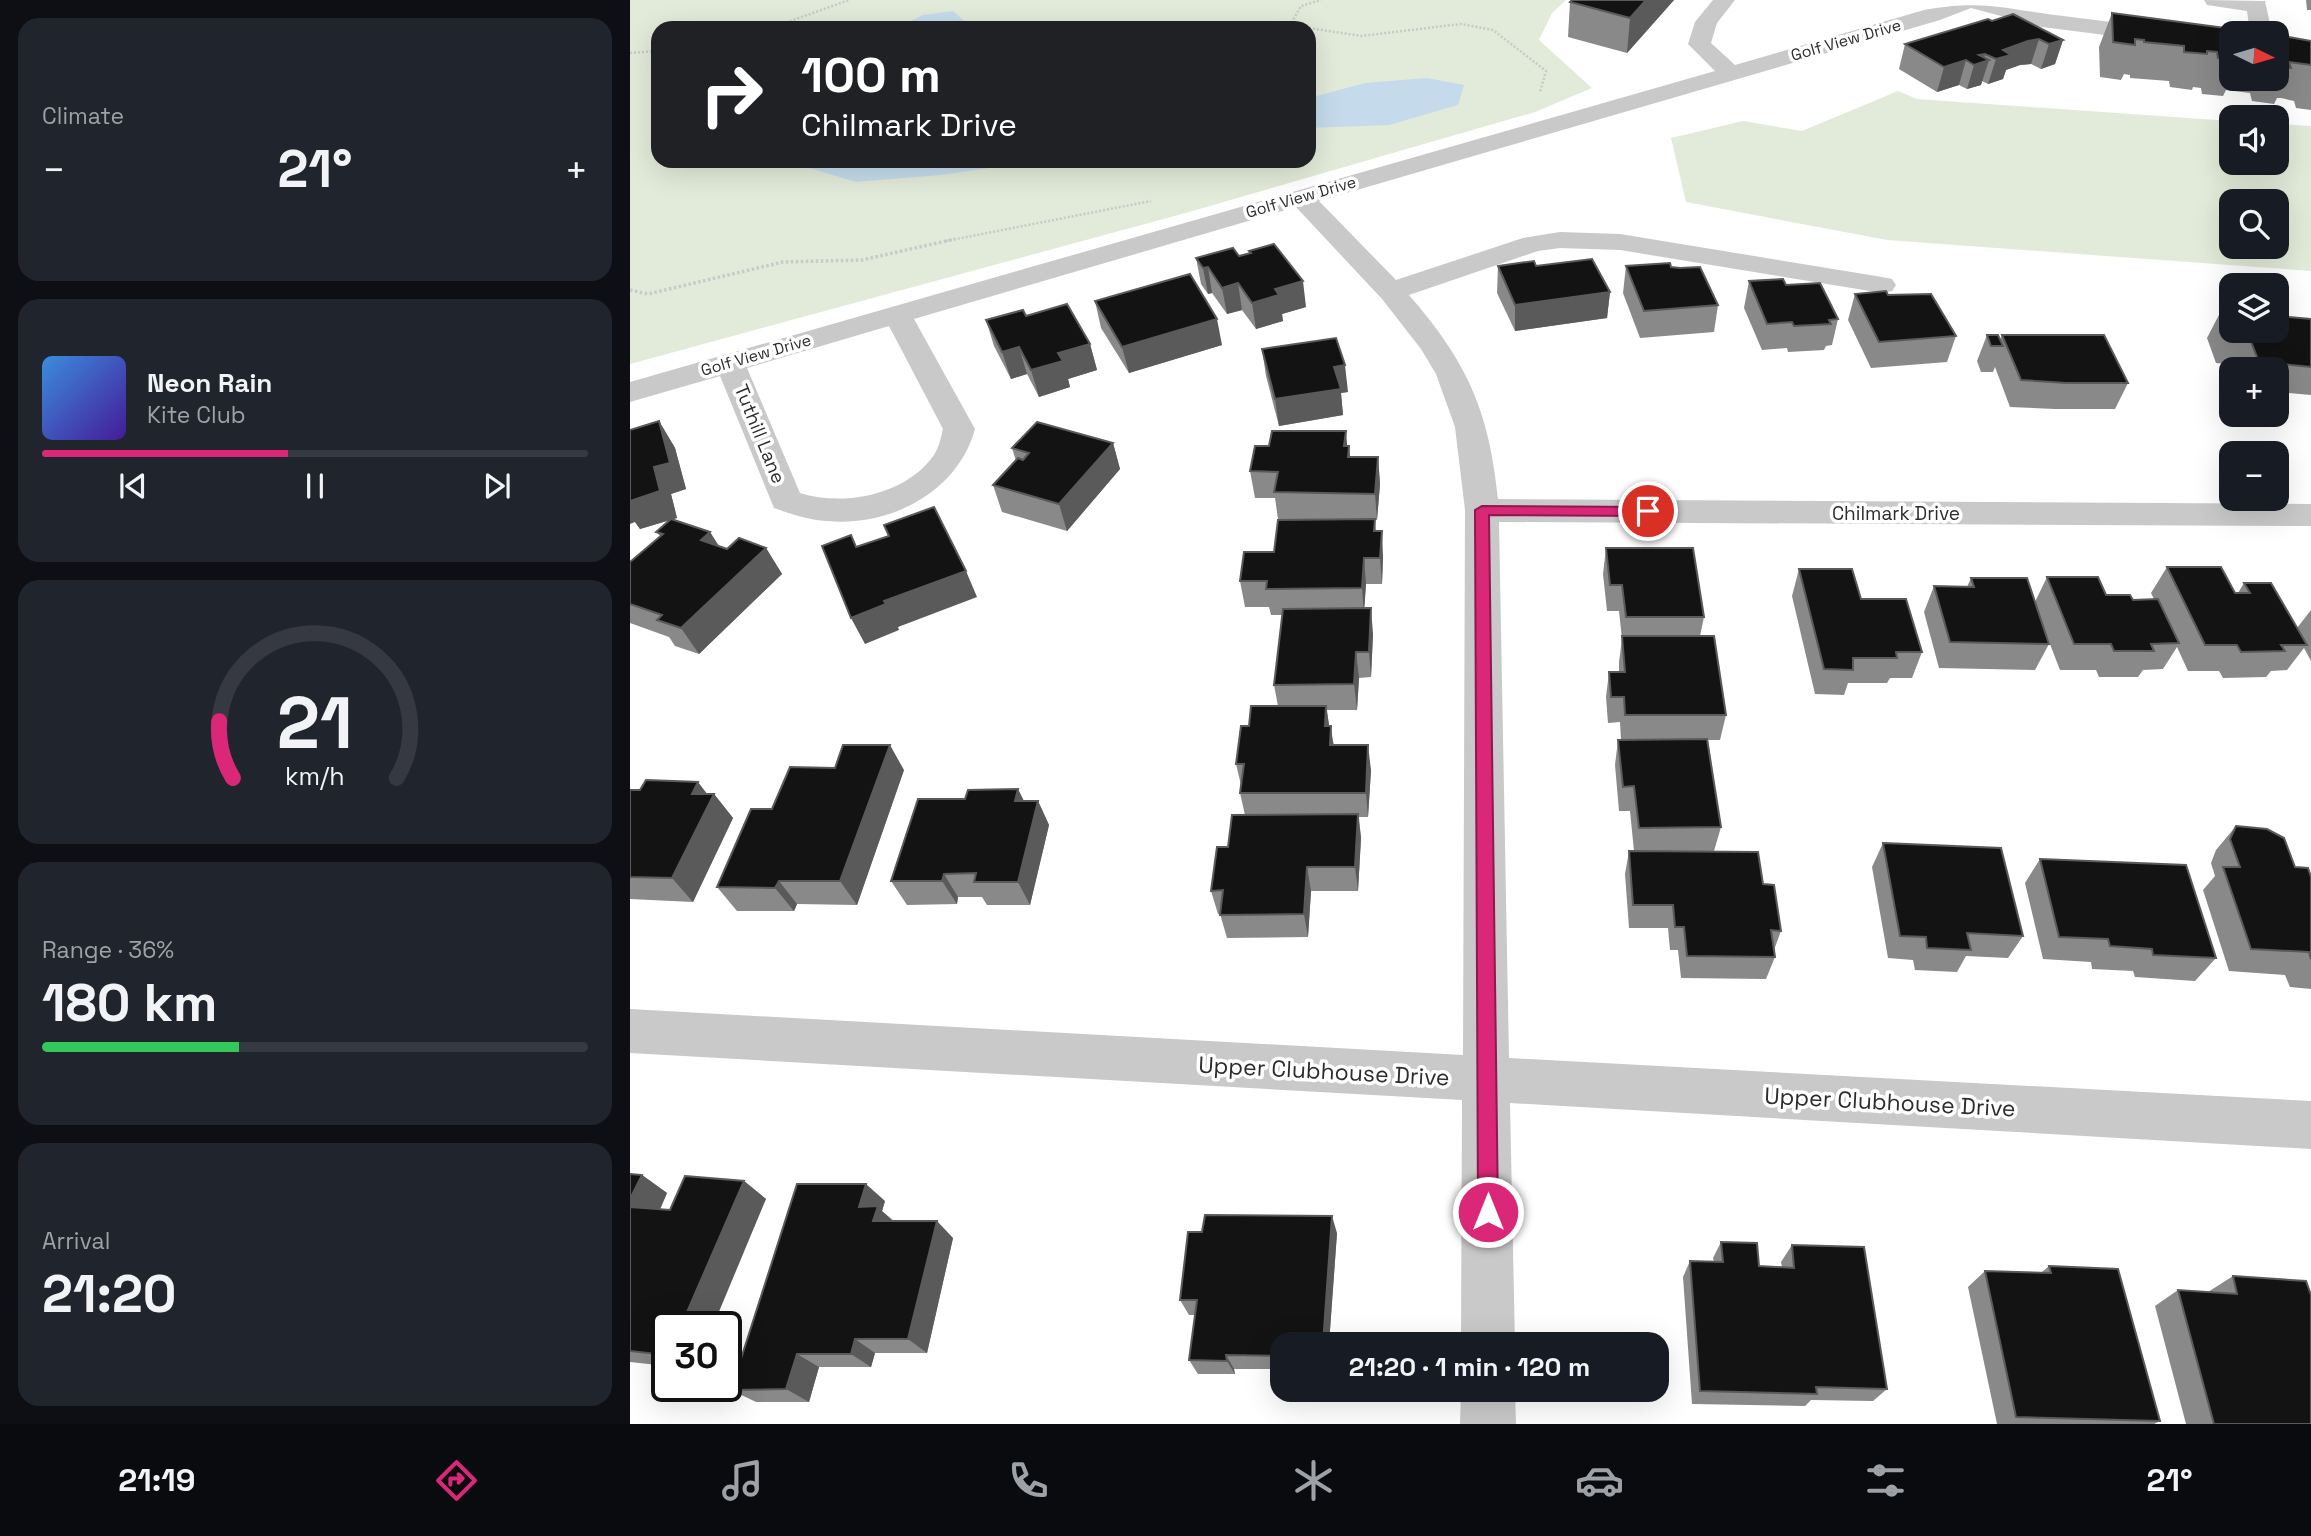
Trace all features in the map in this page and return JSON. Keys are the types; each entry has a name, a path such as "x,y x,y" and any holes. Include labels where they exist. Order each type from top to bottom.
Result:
{"street":[{"path":"1724,0 1706,22 1699,44 1731,73"},
{"path":"1969,0 2042,20 2219,42"},
{"name":"Golf View Drive","path":"630,392 1932,15 1969,0"},
{"path":"2215,0 2257,6 2259,21"},
{"path":"1301,198 1419,325 1441,355 1462,398 1478,456 1482,510 1488,1332"},
{"path":"1389,292 1533,244 1560,240 1620,242 1882,285"},
{"name":"Tuthill Lane","path":"730,362 786,500 810,508 838,510 869,506 899,497 925,483 945,466 957,447 959,429 897,314"},
{"name":"Chilmark Drive","path":"1482,510 2311,516"},
{"name":"Upper Clubhouse Drive","path":"630,1031 2311,1125"},
{"path":"1488,1402 1488,1424"}],"path":[{"path":"790,21 849,0"},
{"path":"1293,21 1301,6 1321,0"},
{"path":"1316,29 1361,36 1461,24 1493,30 1546,71 1542,91 1533,97"},
{"path":"630,53 651,52"},
{"path":"630,290 648,294 783,262 863,260 934,243 1159,199"}],"green space":[{"path":"630,0 1566,0 1552,13 1539,40 1592,88 1535,112 1189,212 630,364"},
{"path":"1898,91 1917,99 2219,120 2219,175 2289,175 2289,125 2311,126 2311,271 1887,240 1686,202 1671,138 1743,121 1802,131"}],"water":[{"path":"953,11 964,21 911,21 923,15"},
{"path":"1427,78 1464,85 1458,105 1389,125 1316,128 1316,96 1365,83"},
{"path":"809,168 990,168 941,175 856,182"}],"building":[{"path":"1646,0 1630,18 1570,2"},
{"path":"2112,13 2219,27 2219,58 2217,52 2184,52 2184,46 2135,39 2135,45 2113,42"},
{"path":"2013,14 2063,40 2049,44 2039,39 2028,41 2003,50 2011,55 1996,59 1985,54 1979,55 1989,60 1974,65 1966,60 1944,67 1905,44 1988,19 1992,21"},
{"path":"2289,37 2311,41 2311,65 2289,62"},
{"path":"1274,244 1303,281 1275,289 1279,295 1252,303 1238,283 1222,288 1208,267 1203,268 1196,258 1233,248 1239,256"},
{"path":"1592,259 1610,292 1515,305 1498,266 1534,261 1536,266"},
{"path":"1670,263 1671,267 1700,267 1718,305 1644,311 1626,266"},
{"path":"1190,274 1217,319 1122,347 1095,301"},
{"path":"1783,279 1786,285 1820,283 1838,319 1829,320 1831,324 1767,324 1749,281"},
{"path":"1886,291 1888,295 1931,294 1956,336 1879,342 1855,294"},
{"path":"1067,304 1090,344 1058,353 1063,361 1031,370 1019,347 1002,352 986,320 1023,310 1026,316"},
{"path":"2289,317 2311,319 2311,367 2289,365 2289,357 2257,357 2252,343 2289,343"},
{"path":"1987,335 1998,335 2003,346 1991,346"},
{"path":"2002,335 2104,335 2128,383 2021,380"},
{"path":"1336,338 1345,365 1334,367 1341,389 1275,399 1262,349"},
{"path":"659,421 670,463 654,467 660,491 630,501 630,430"},
{"path":"1037,422 1113,443 1059,504 993,485 1018,458 1023,460 1029,453 1012,448"},
{"path":"1272,431 1346,431 1344,446 1349,446 1348,457 1378,457 1375,494 1274,492 1278,472 1250,471 1255,446 1269,446"},
{"path":"934,507 966,571 884,601 886,604 851,618 822,546 851,535 856,547 889,536 884,525"},
{"path":"671,519 710,532 701,540 727,549 739,538 766,548 681,628 657,620 662,615 630,604 630,562 663,534 656,532"},
{"path":"1375,519 1374,531 1382,531 1380,558 1364,558 1362,588 1266,589 1267,581 1240,581 1244,552 1274,552 1278,520"},
{"path":"1606,548 1693,548 1704,617 1626,617 1622,585 1610,585"},
{"path":"2167,567 2221,567 2235,593 2250,593 2244,583 2271,583 2307,645 2281,645 2285,651 2241,652 2237,645 2205,645"},
{"path":"1799,569 1852,569 1861,599 1906,599 1922,652 1896,652 1897,658 1853,658 1853,670 1824,669"},
{"path":"2047,577 2098,577 2106,595 2130,595 2133,600 2158,599 2179,643 2151,644 2154,651 2114,651 2111,644 2074,644"},
{"path":"1971,578 2027,578 2049,644 1950,642 1934,586 1974,587"},
{"path":"1371,608 1369,652 1356,652 1354,684 1274,685 1283,609"},
{"path":"1622,636 1714,636 1726,715 1625,715 1624,697 1611,697 1609,672 1625,672"},
{"path":"1251,706 1326,706 1325,726 1331,726 1330,745 1368,745 1366,793 1240,793 1244,764 1236,764 1241,726 1249,726"},
{"path":"1707,739 1721,827 1639,828 1634,786 1623,787 1618,740"},
{"path":"843,745 890,745 840,881 779,881 775,888 717,887 751,809 772,809 790,767 835,768"},
{"path":"646,780 698,782 692,794 714,794 672,878 630,877 630,790 640,790"},
{"path":"1018,789 1015,801 1038,801 1018,882 974,882 976,873 944,874 942,881 891,881 918,799 965,799 968,790"},
{"path":"1358,814 1355,867 1307,867 1304,914 1220,915 1223,890 1211,891 1217,847 1228,847 1232,815"},
{"path":"2236,826 2267,829 2284,838 2295,867 2308,868 2311,877 2311,959 2309,952 2251,949 2223,867 2240,867 2230,839"},
{"path":"1883,843 2001,848 2023,936 1967,933 1971,950 1927,948 1926,937 1900,936"},
{"path":"1629,851 1758,852 1763,884 1774,885 1781,931 1771,930 1775,957 1687,956 1684,927 1675,927 1673,905 1633,905"},
{"path":"2040,859 2186,865 2216,958 2153,955 2152,949 2110,946 2108,939 2059,937"},
{"path":"630,1174 642,1175 630,1199"},
{"path":"685,1176 744,1181 688,1311 651,1311 651,1353 630,1351 630,1207 670,1210"},
{"path":"797,1184 866,1184 859,1207 878,1206 873,1221 937,1221 908,1339 855,1339 851,1354 797,1354 786,1389 742,1390 742,1356"},
{"path":"1205,1215 1332,1216 1324,1332 1270,1332 1270,1356 1226,1355 1227,1361 1189,1360 1197,1300 1180,1300 1188,1232 1202,1232"},
{"path":"1721,1242 1757,1243 1759,1266 1794,1268 1792,1245 1864,1247 1887,1389 1816,1387 1817,1394 1700,1391 1690,1261 1723,1262"},
{"path":"2049,1266 2118,1269 2160,1421 2016,1417 1985,1271 2051,1273"},
{"path":"2233,1276 2306,1281 2311,1295 2311,1424 2214,1424 2178,1290 2237,1294"}],"route":[{"path":"1488,1212 1482,510 1648,511"}]}
